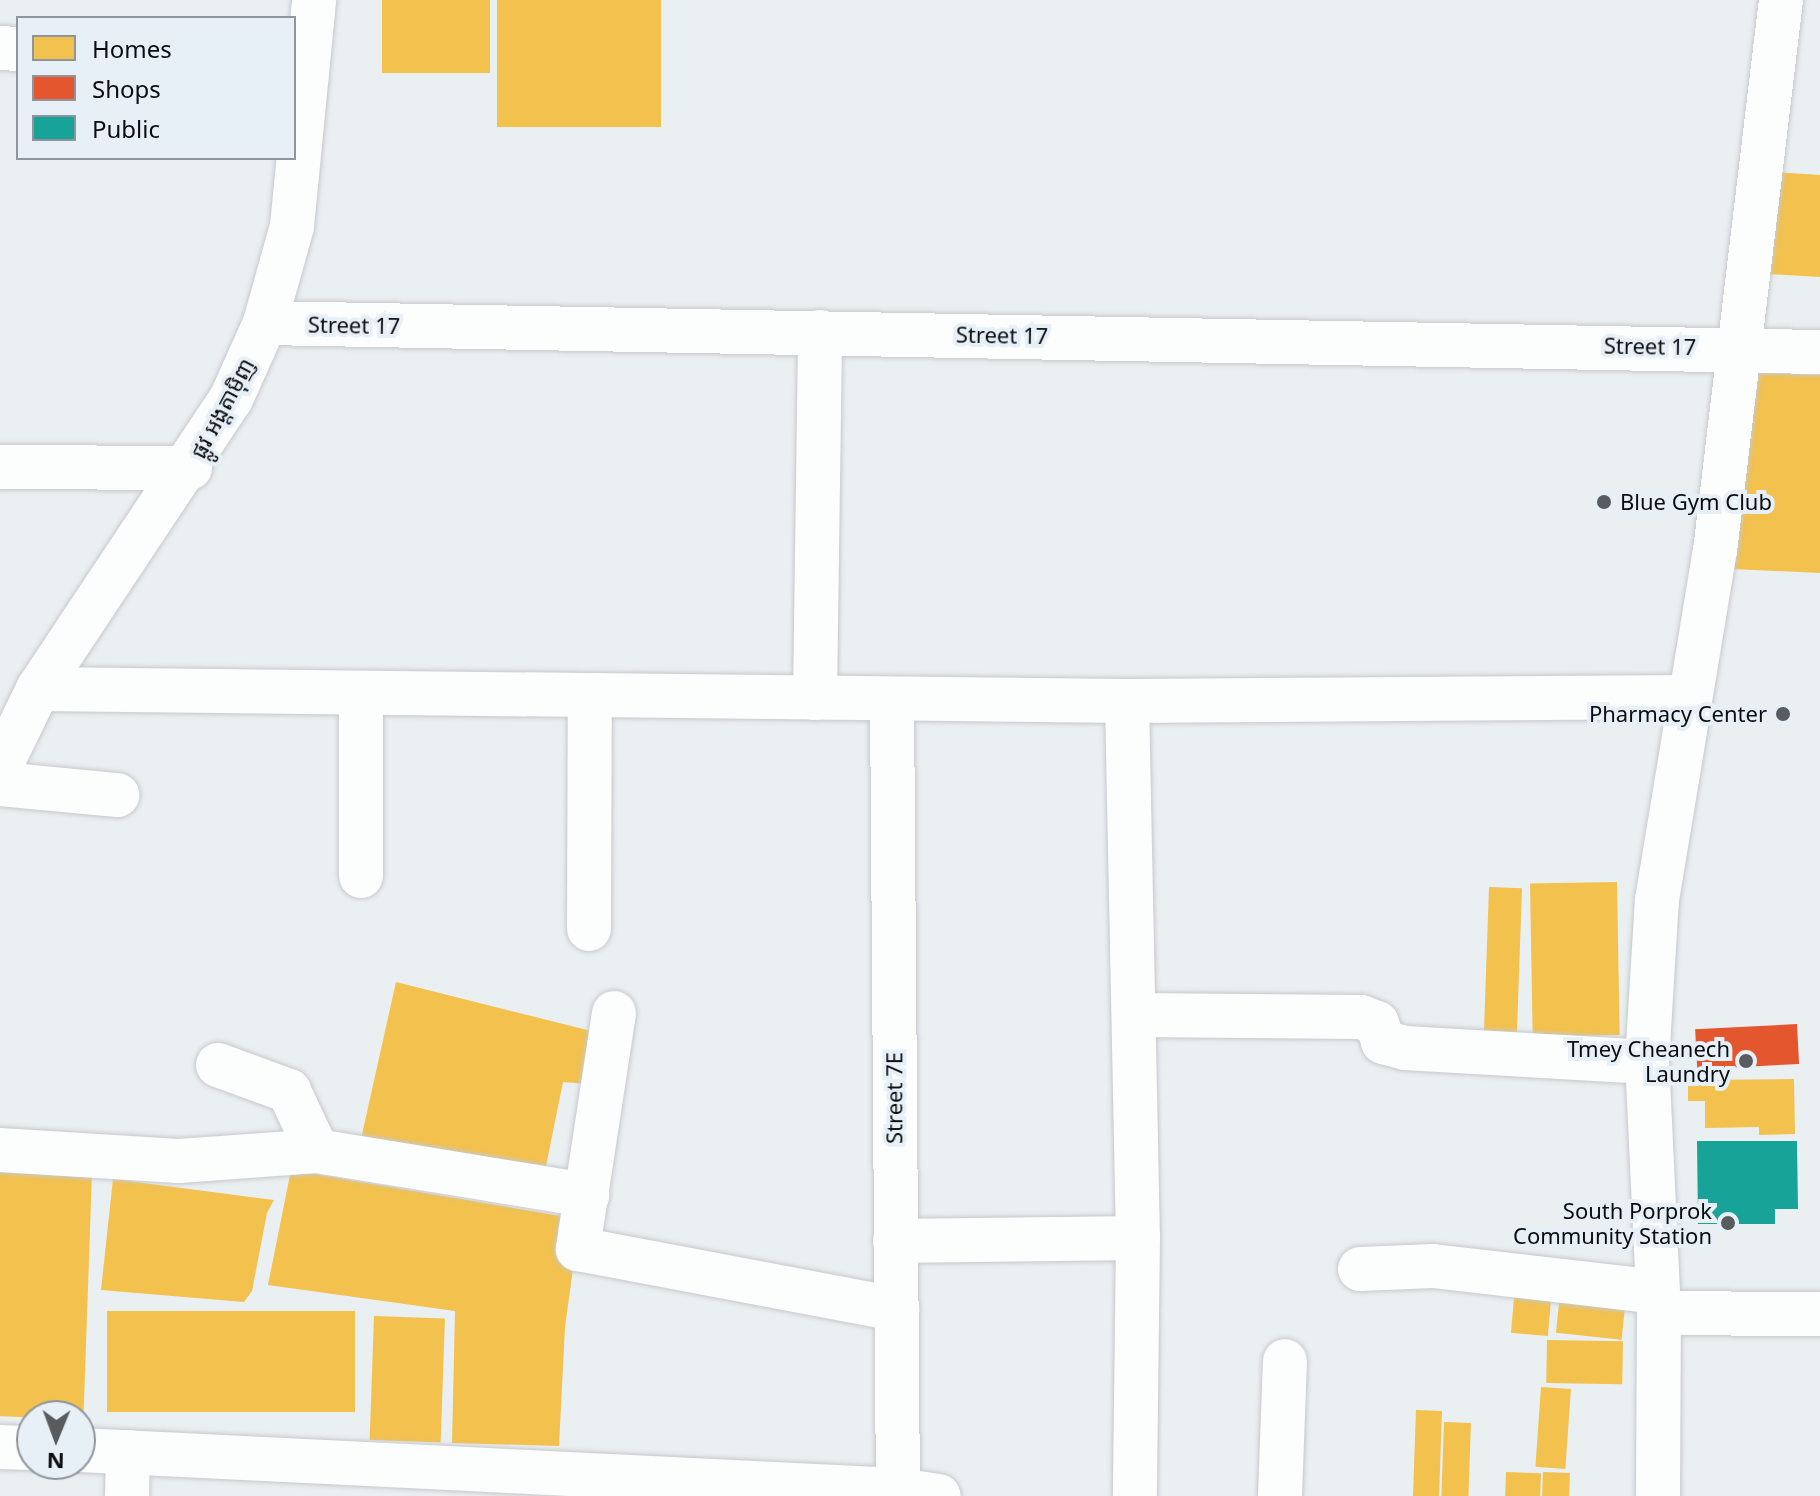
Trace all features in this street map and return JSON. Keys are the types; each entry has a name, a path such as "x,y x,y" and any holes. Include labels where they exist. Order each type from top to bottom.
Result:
{"street":[{"name":"ផ្លូវ អង្តតាម៉ិញ","path":"0,767 38,689 190,468 231,399 265,323 292,226 302,68 314,0"},
{"path":"1658,1496 1658,1303 1647,1062 1657,900 1688,697 1715,551 1781,0"},
{"name":"Street 17","path":"265,323 1739,347 1820,352"},
{"path":"815,698 820,332"},
{"path":"0,467 190,468"},
{"path":"38,689 361,696 1127,701 1688,697"},
{"path":"361,696 361,876"},
{"path":"589,929 590,696"},
{"name":"Street 7E","path":"892,699 895,1241 897,1309 912,1494"},
{"path":"1127,701 1138,1238 1135,1496"},
{"path":"0,784 117,795"},
{"path":"614,1013 578,1249 897,1309"},
{"path":"1135,1015 1361,1017 1377,1023 1383,1042 1405,1048 1647,1062"},
{"path":"218,1065 289,1091 317,1151"},
{"path":"0,1150 179,1161 317,1151 587,1195"},
{"path":"895,1241 1138,1238"},
{"path":"1360,1269 1433,1266 1658,1303 1820,1314"},
{"path":"1280,1496 1285,1361"},
{"path":"96,1451 912,1494"},
{"path":"127,1496 128,1452"}],"building: Homes":[{"path":"382,0 490,0 490,73 382,73"},
{"path":"497,0 661,0 661,127 497,127"},
{"path":"1775,172 1820,175 1820,277 1767,274"},
{"path":"1759,373 1820,375 1820,573 1732,569"},
{"path":"1617,882 1620,1035 1533,1036 1530,884"},
{"path":"1489,887 1522,888 1517,1043 1484,1042"},
{"path":"396,982 607,1035 590,1084 563,1082 546,1166 361,1139"},
{"path":"1794,1079 1795,1134 1759,1135 1759,1127 1705,1128 1705,1101 1688,1101 1688,1080"},
{"path":"291,1170 561,1216 558,1229 578,1232 565,1327 559,1446 452,1443 455,1311 268,1285"},
{"path":"0,1171 92,1174 84,1400 16,1400 16,1417 0,1416"},
{"path":"113,1179 274,1200 267,1213 252,1291 244,1302 101,1290"},
{"path":"1515,1287 1552,1290 1548,1336 1511,1333"},
{"path":"1560,1294 1626,1301 1622,1340 1556,1333"},
{"path":"107,1311 355,1311 355,1412 107,1412"},
{"path":"374,1316 445,1318 441,1442 370,1440"},
{"path":"1547,1340 1623,1341 1622,1384 1546,1383"},
{"path":"1541,1387 1571,1389 1565,1469 1535,1467"},
{"path":"1416,1410 1442,1411 1439,1496 1413,1496"},
{"path":"1444,1422 1471,1423 1468,1496 1441,1496"},
{"path":"1506,1472 1541,1473 1540,1496 1505,1496"},
{"path":"1543,1472 1570,1473 1569,1496 1542,1496"}],"building: Shops":[{"path":"1797,1024 1799,1064 1697,1069 1695,1029"}],"building: Public":[{"path":"1697,1141 1797,1141 1798,1209 1775,1209 1775,1224 1698,1224"}],"place":[{"name":"Blue Gym Club","path":"1604,502"},
{"name":"Pharmacy Center","path":"1783,714"},
{"name":"Tmey Cheanech Laundry","path":"1746,1061"},
{"name":"South Porprok Community Station","path":"1728,1223"}]}
